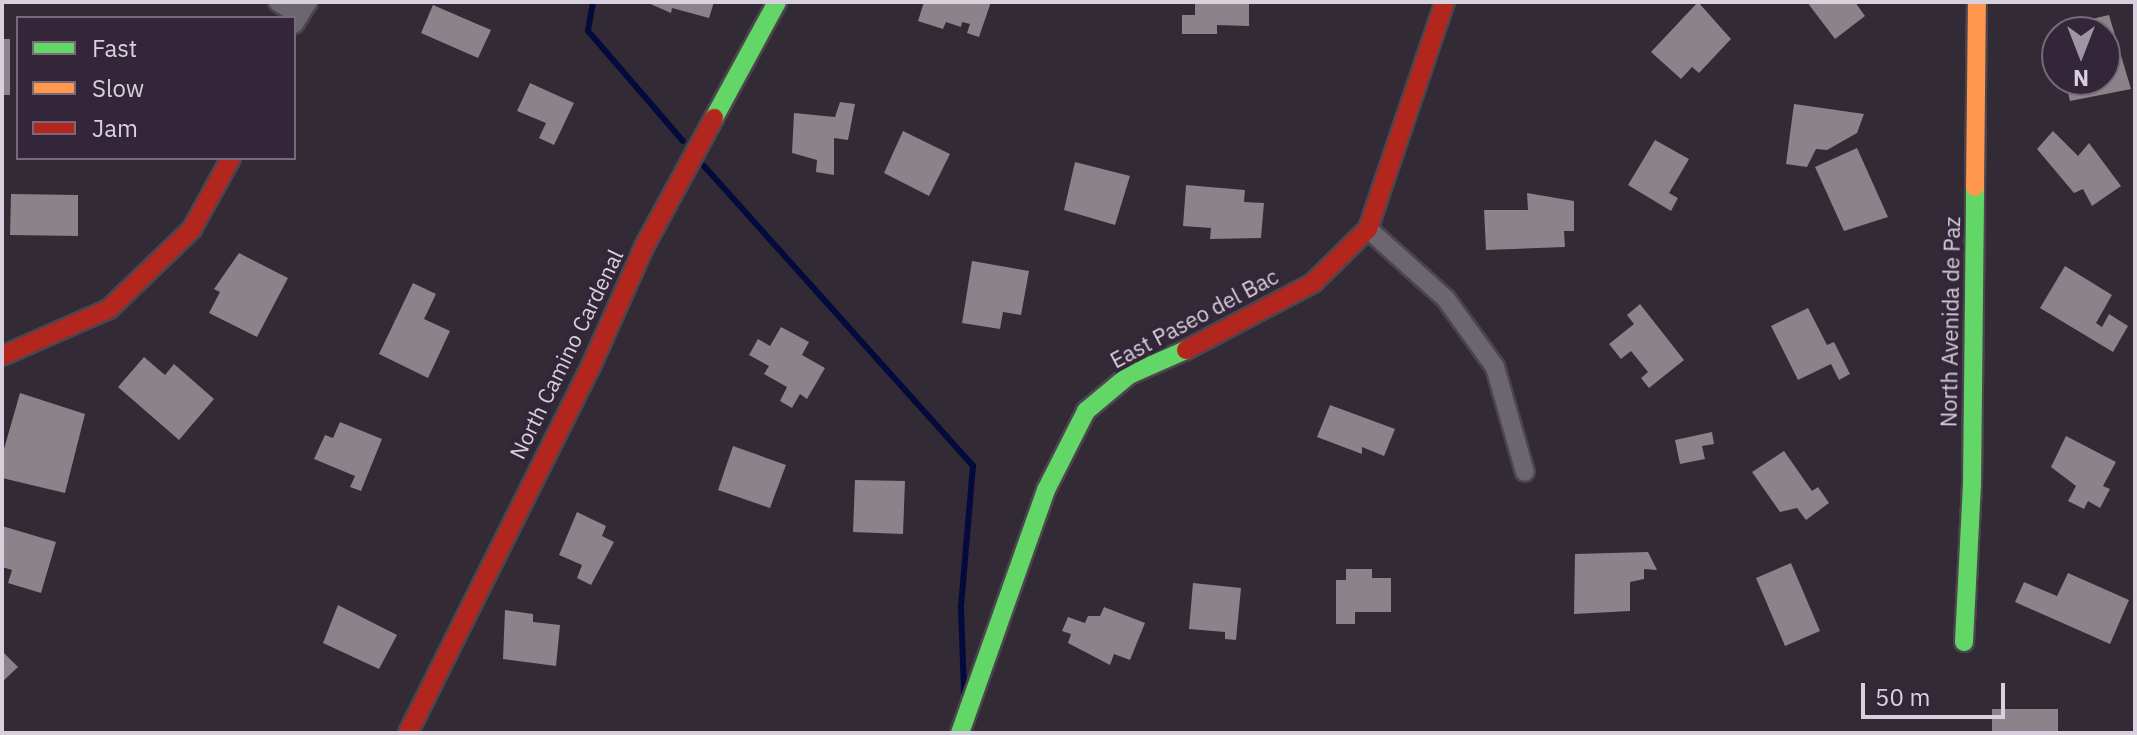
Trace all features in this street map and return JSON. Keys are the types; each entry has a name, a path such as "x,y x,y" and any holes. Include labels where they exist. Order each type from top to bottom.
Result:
{"street":[{"path":"278,2 300,14"},
{"name":"North Camino Cardenal","path":"408,733 592,364 644,247 777,2"},
{"name":"East Paseo del Bac","path":"960,733 1046,490 1086,411 1129,375 1205,342 1313,283 1368,229 1445,2"},
{"name":"North Avenida de Paz","path":"1964,642 1972,485 1977,2"},
{"path":"2,356 109,309 192,229 230,160"},
{"path":"1368,229 1446,299 1495,367 1525,472"}],"building":[{"path":"646,2 714,2 709,18 672,8 671,13"},
{"path":"924,2 991,2 979,37 967,33 970,24 962,22 961,27 946,22 943,29 918,21"},
{"path":"1195,2 1249,2 1249,26 1217,25 1217,34 1182,34 1182,15 1195,15"},
{"path":"1698,2 1731,39 1699,73 1692,67 1681,79 1651,52"},
{"path":"1807,2 1855,2 1865,16 1835,39"},
{"path":"433,5 491,30 478,58 421,33"},
{"path":"2,39 10,39 10,95 2,95"},
{"path":"2121,55 2131,89 2121,91"},
{"path":"530,83 574,103 554,145 539,138 546,123 517,111"},
{"path":"2069,96 2095,96 2070,101"},
{"path":"840,102 855,104 848,140 834,138 834,175 816,172 817,160 792,153 794,113 835,117"},
{"path":"1794,104 1864,114 1857,133 1827,150 1816,149 1807,167 1786,164"},
{"path":"903,131 950,154 929,196 884,173"},
{"path":"2053,131 2078,156 2089,143 2121,186 2092,206 2083,189 2074,193 2037,149"},
{"path":"1655,140 1689,159 1669,193 1678,198 1671,211 1628,185"},
{"path":"1857,148 1888,217 1844,231 1815,167"},
{"path":"1075,162 1130,176 1115,225 1064,210"},
{"path":"1186,185 1245,190 1244,202 1264,203 1261,238 1210,239 1211,228 1183,226"},
{"path":"1527,193 1574,201 1574,231 1564,231 1565,247 1486,250 1484,210 1528,210"},
{"path":"11,194 78,195 78,236 10,235"},
{"path":"239,253 288,278 257,337 209,313 220,292 214,289"},
{"path":"972,261 1029,271 1021,315 1003,312 1000,329 962,323"},
{"path":"2065,266 2112,295 2096,323 2102,327 2109,314 2128,326 2113,352 2040,308"},
{"path":"413,283 436,294 424,319 450,331 428,378 379,354"},
{"path":"1640,304 1684,360 1649,388 1641,378 1648,372 1631,351 1621,359 1609,344 1634,324 1627,315"},
{"path":"1808,308 1827,345 1834,342 1850,374 1839,380 1831,364 1798,380 1771,326"},
{"path":"781,327 809,342 802,355 825,368 807,399 800,394 792,408 780,401 787,387 764,374 769,366 749,355 758,339 770,346"},
{"path":"144,357 165,375 174,364 214,399 179,440 118,387"},
{"path":"20,393 85,414 65,493 2,478 2,456"},
{"path":"1330,405 1395,429 1384,456 1362,447 1362,454 1317,437"},
{"path":"340,422 382,439 361,491 350,487 355,476 314,459 325,435 333,438"},
{"path":"1712,432 1714,444 1702,446 1705,459 1680,464 1675,440"},
{"path":"2066,436 2116,462 2103,486 2110,489 2100,508 2088,501 2084,509 2068,501 2076,486 2051,467"},
{"path":"733,446 786,465 770,508 718,490"},
{"path":"1784,451 1812,491 1818,487 1829,503 1806,520 1797,508 1780,512 1752,472"},
{"path":"855,480 905,481 903,534 853,532"},
{"path":"577,512 606,526 602,536 614,542 591,585 577,578 582,565 559,555"},
{"path":"2,526 56,542 41,593 8,583 12,570 2,567"},
{"path":"1648,552 1657,570 1644,569 1644,579 1630,582 1630,611 1574,614 1575,554"},
{"path":"1791,563 1820,631 1785,646 1756,578"},
{"path":"1346,569 1372,569 1372,578 1391,578 1391,612 1355,612 1355,624 1336,624 1336,580 1346,580"},
{"path":"2068,573 2129,600 2110,644 2015,602 2024,582 2057,596"},
{"path":"1193,583 1241,588 1236,640 1225,639 1225,632 1189,629"},
{"path":"338,605 397,635 379,669 323,643"},
{"path":"1104,607 1145,623 1130,660 1114,654 1110,665 1068,643 1071,634 1062,631 1068,617 1085,623 1088,616 1100,616"},
{"path":"505,610 533,614 533,622 560,625 556,666 503,659"},
{"path":"2,651 18,667 2,682"},
{"path":"1992,709 2058,709 2058,733 1992,733"}],"waterway":[{"path":"593,2 588,31 683,141"},
{"path":"704,166 973,466 961,607 964,693"}],"traffic: fast":[{"path":"714,118 777,2"},
{"path":"1964,642 1972,485 1975,187"},
{"path":"960,733 1046,490 1086,411 1129,375 1186,350"}],"traffic: slow":[{"path":"1975,187 1977,2"}],"traffic: jam":[{"path":"1186,350 1313,283 1368,229 1445,2"},
{"path":"408,733 592,364 644,247 714,118"},
{"path":"2,356 109,309 192,229 230,160"}]}
